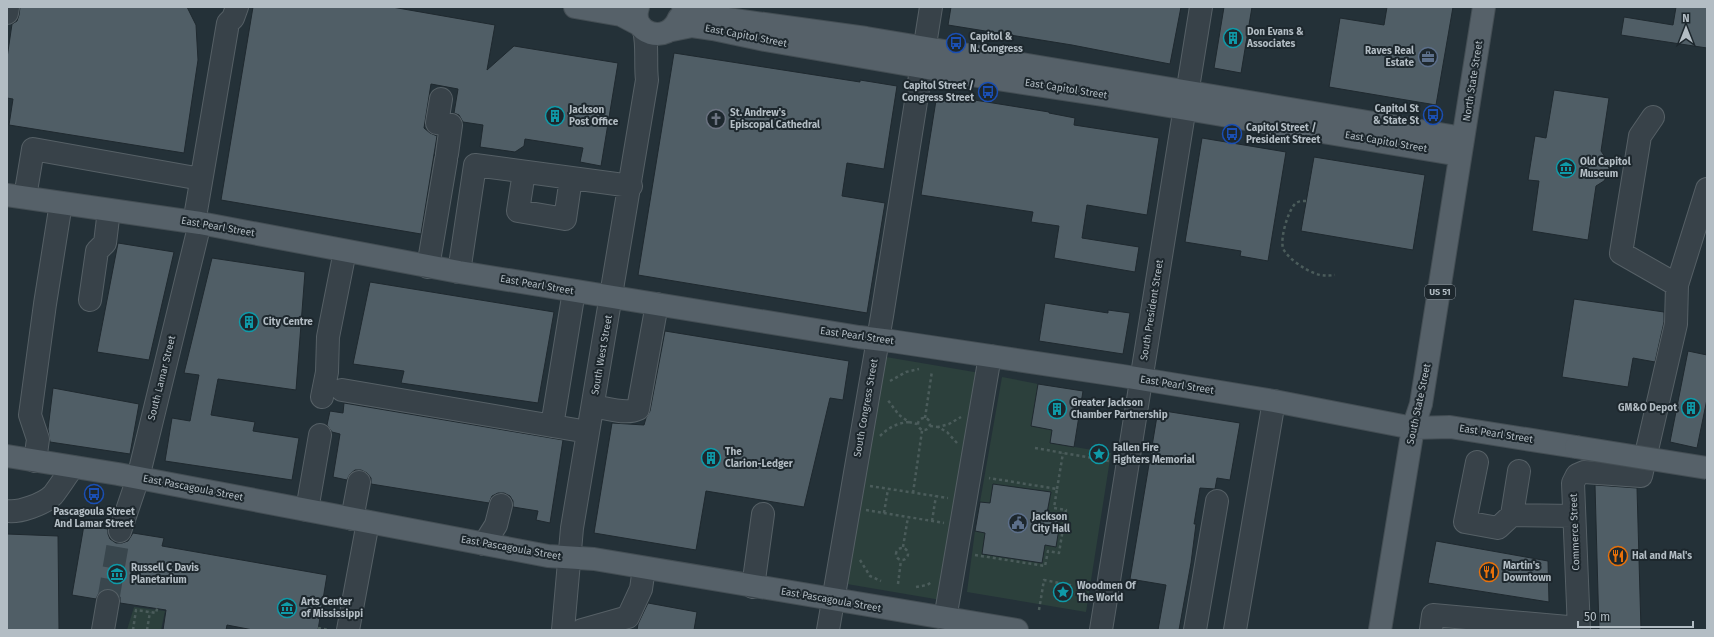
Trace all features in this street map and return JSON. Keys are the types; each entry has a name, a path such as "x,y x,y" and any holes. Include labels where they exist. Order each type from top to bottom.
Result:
{"main road":[{"path":"575,7 621,15 641,21"},
{"path":"669,31 676,24 679,18 678,7"},
{"name":"East Capitol Street","path":"683,7 713,17 922,58 1462,146"},
{"name":"North State Street","path":"1462,146 1484,7"},
{"name":"East Capitol Street","path":"641,21 651,33 658,35 692,26 764,40 922,58"},
{"name":"South State Street","path":"1380,630 1412,428 1421,404 1462,146"},
{"name":"East Pearl Street","path":"16,196 197,223 428,267 574,291 1274,401 1412,428 1450,427 1707,468"},
{"name":"East Pascagoula Street","path":"7,456 138,478 548,556 594,560 1017,630"}],"street":[{"path":"7,13 8,7"},
{"name":"South Congress Street","path":"828,630 878,339 931,7"},
{"name":"South President Street","path":"1101,630 1201,7"},
{"name":"South Lamar Street","path":"120,531 138,478 197,223 201,179 230,12"},
{"name":"South West Street","path":"563,630 572,528 631,186 647,80 641,21"},
{"name":"South West Street","path":"647,80 669,31"},
{"path":"428,267 451,125 438,123 441,99"},
{"path":"1652,117 1640,136 1621,253 1677,285 1707,189"},
{"path":"16,196 33,149 201,179"},
{"path":"459,272 475,165 631,186"},
{"path":"524,172 518,212 565,219 571,178"},
{"path":"35,461 38,439 30,415 45,304 61,203"},
{"path":"90,300 97,251 105,243 109,210"},
{"path":"322,397 327,372 328,337 345,251"},
{"name":"Commerce Street","path":"1579,629 1573,483 1577,475 1584,472 1641,476 1676,324 1677,285"},
{"path":"552,426 574,291"},
{"path":"593,406 627,411 638,409 657,304"},
{"path":"945,619 990,356"},
{"path":"342,390 588,432"},
{"path":"1235,630 1274,401"},
{"path":"307,510 320,434"},
{"path":"1477,462 1465,522 1498,528 1512,515 1519,471"},
{"path":"7,511 12,512 34,506 52,496 73,467"},
{"path":"348,630 360,520 359,482"},
{"path":"1196,630 1217,501"},
{"path":"484,544 496,525 502,505"},
{"path":"753,587 763,514"},
{"path":"1512,515 1574,516"},
{"path":"582,630 628,617 641,589 644,568"},
{"path":"103,630 108,601"},
{"path":"1431,630 1433,615 1579,629"}],"path":[{"path":"1306,201 1299,201 1291,210 1284,230 1283,247 1291,259 1312,273 1324,276 1335,275"},
{"path":"886,386 900,374 919,369"},
{"path":"925,418 932,371"},
{"path":"885,393 894,410 909,422"},
{"path":"938,427 949,424 965,414"},
{"path":"917,424 919,420 925,418"},
{"path":"925,418 930,422 930,426"},
{"path":"878,439 890,428 901,423 909,422 917,424 922,431"},
{"path":"930,426 938,427 947,432 959,446"},
{"path":"922,431 927,430 930,426"},
{"path":"912,492 922,431"},
{"path":"1035,448 1109,461"},
{"path":"975,555 1045,566 1048,550 1059,553 1066,510 1054,508 1063,453"},
{"path":"989,478 1057,489"},
{"path":"869,486 950,499"},
{"path":"884,513 888,489"},
{"path":"932,521 936,496"},
{"path":"865,510 946,524"},
{"path":"903,548 908,517"},
{"path":"899,548 907,549 909,555 907,558 901,560 896,556 896,552 899,548"},
{"path":"859,558 870,576 881,581"},
{"path":"898,584 901,560"},
{"path":"916,587 927,585 934,580"},
{"path":"1039,610 1044,580 1070,585 1068,599 1055,597 1057,583"},
{"path":"1069,592 1088,596"},
{"path":"134,630 136,610 156,613 158,605"},
{"path":"147,630 150,612"},
{"path":"318,628 329,630"}],"green space":[{"path":"886,357 980,373 941,600 847,584"},
{"path":"1002,377 1038,384 1031,426 1052,430 1050,443 1111,453 1086,612 967,592 975,531 985,533 982,554 1042,563 1045,545 1056,546 1061,516 1047,513 1050,492 993,484 990,503 980,502"},
{"path":"134,607 165,611 161,630 127,630"}],"building":[{"path":"20,7 187,7 196,25 198,60 184,153 9,125 13,99 7,98 7,58 12,24 17,21"},
{"path":"253,7 392,7 495,25 487,70 514,46 618,63 601,166 580,162 583,148 525,139 524,146 515,152 480,147 483,125 463,122 459,115 454,113 458,89 431,84 424,128 437,136 421,234 221,200"},
{"path":"951,7 1181,7 1170,64 1072,45 948,25"},
{"name":"Don Evans & Associates","path":"1224,7 1252,7 1241,73 1214,68"},
{"path":"1387,7 1453,7 1436,105 1329,87 1340,18 1384,25"},
{"path":"1676,7 1707,7 1707,48 1621,35 1624,17 1673,25"},
{"path":"674,53 860,82 860,80 897,86 884,169 847,163 842,196 885,203 867,313 638,275"},
{"path":"1554,90 1609,98 1601,151 1608,161 1610,171 1604,181 1596,186 1588,240 1532,231 1539,181 1528,180 1535,136 1546,138"},
{"path":"937,94 1049,112 1075,118 1074,125 1159,138 1147,215 1087,205 1082,238 1139,247 1135,272 1054,258 1059,226 1031,222 1033,212 921,195"},
{"path":"1202,138 1286,152 1268,261 1240,256 1241,251 1185,242"},
{"path":"1314,157 1425,175 1413,250 1301,231"},
{"path":"118,243 174,252 149,360 97,352"},
{"name":"City Centre","path":"212,258 305,272 296,390 218,379 211,415 255,422 253,431 299,438 292,480 165,461 172,418 190,421 199,375 184,373"},
{"path":"370,282 554,312 538,403 401,383 404,371 353,364"},
{"path":"1574,299 1664,312 1664,322 1655,362 1633,358 1628,387 1562,377"},
{"path":"1045,303 1108,313 1108,310 1130,313 1123,354 1039,341"},
{"name":"The Clarion-Ledger","path":"665,331 849,361 843,400 830,398 804,507 706,491 696,550 594,533 612,423 644,425 650,411"},
{"name":"GM&O Depot","path":"1688,351 1707,355 1707,399 1697,448 1670,442"},
{"name":"Greater Jackson Chamber Partnership","path":"1038,384 1083,391 1074,447 1050,443 1052,430 1031,426"},
{"path":"53,388 139,404 130,454 50,442 48,429"},
{"path":"344,403 563,440 550,523 536,520 538,511 513,507 513,501 510,496 504,493 498,493 492,496 489,503 371,484 371,478 367,473 361,470 355,470 350,474 347,480 333,477 340,434 332,432 327,425 330,411 343,413"},
{"path":"1158,410 1240,423 1230,480 1217,478 1215,489 1200,488 1194,524 1196,524 1191,563 1179,630 1158,630 1166,585 1130,579"},
{"name":"Jackson City Hall","path":"993,484 1051,492 1047,513 1061,516 1056,547 1045,545 1042,563 982,554 985,533 975,531 980,502 990,503"},
{"name":"Hal and Mal's","path":"1595,485 1637,488 1641,630 1599,630"},
{"name":"Arts Center of Mississippi","path":"84,525 108,529 110,539 116,543 128,541 133,533 164,538 162,546 327,575 318,630 253,630 227,625 226,630 163,630 166,610 120,603 120,597 116,592 110,589 104,589 99,593 96,599 72,595"},
{"path":"7,534 58,536 59,630 7,630"},
{"name":"Martin's Downtown","path":"1436,541 1548,561 1549,602 1428,583"},
{"path":"648,603 697,612 694,630 637,630 638,624"}],"tunnel":[{"path":"108,601 120,531"}],"place":[{"name":"Don Evans & Associates","path":"1233,38"},
{"name":"Capitol & N. Congress","path":"956,43"},
{"name":"Raves Real Estate","path":"1428,57"},
{"name":"Capitol Street / Congress Street","path":"988,92"},
{"name":"Capitol St & State St","path":"1433,115"},
{"name":"Jackson Post Office","path":"555,116"},
{"name":"St. Andrew's Episcopal Cathedral","path":"716,119"},
{"name":"Capitol Street / President Street","path":"1232,134"},
{"name":"Old Capitol Museum","path":"1566,168"},
{"name":"City Centre","path":"249,322"},
{"name":"GM&O Depot","path":"1691,408"},
{"name":"Greater Jackson Chamber Partnership","path":"1057,409"},
{"name":"Fallen Fire Fighters Memorial","path":"1099,454"},
{"name":"The Clarion-Ledger","path":"711,458"},
{"name":"Pascagoula Street And Lamar Street","path":"94,494"},
{"name":"Jackson City Hall","path":"1018,523"},
{"name":"Hal and Mal's","path":"1618,556"},
{"name":"Martin's Downtown","path":"1489,572"},
{"name":"Russell C Davis Planetarium","path":"117,574"},
{"name":"Woodmen Of The World","path":"1063,592"},
{"name":"Arts Center of Mississippi","path":"287,608"}]}
